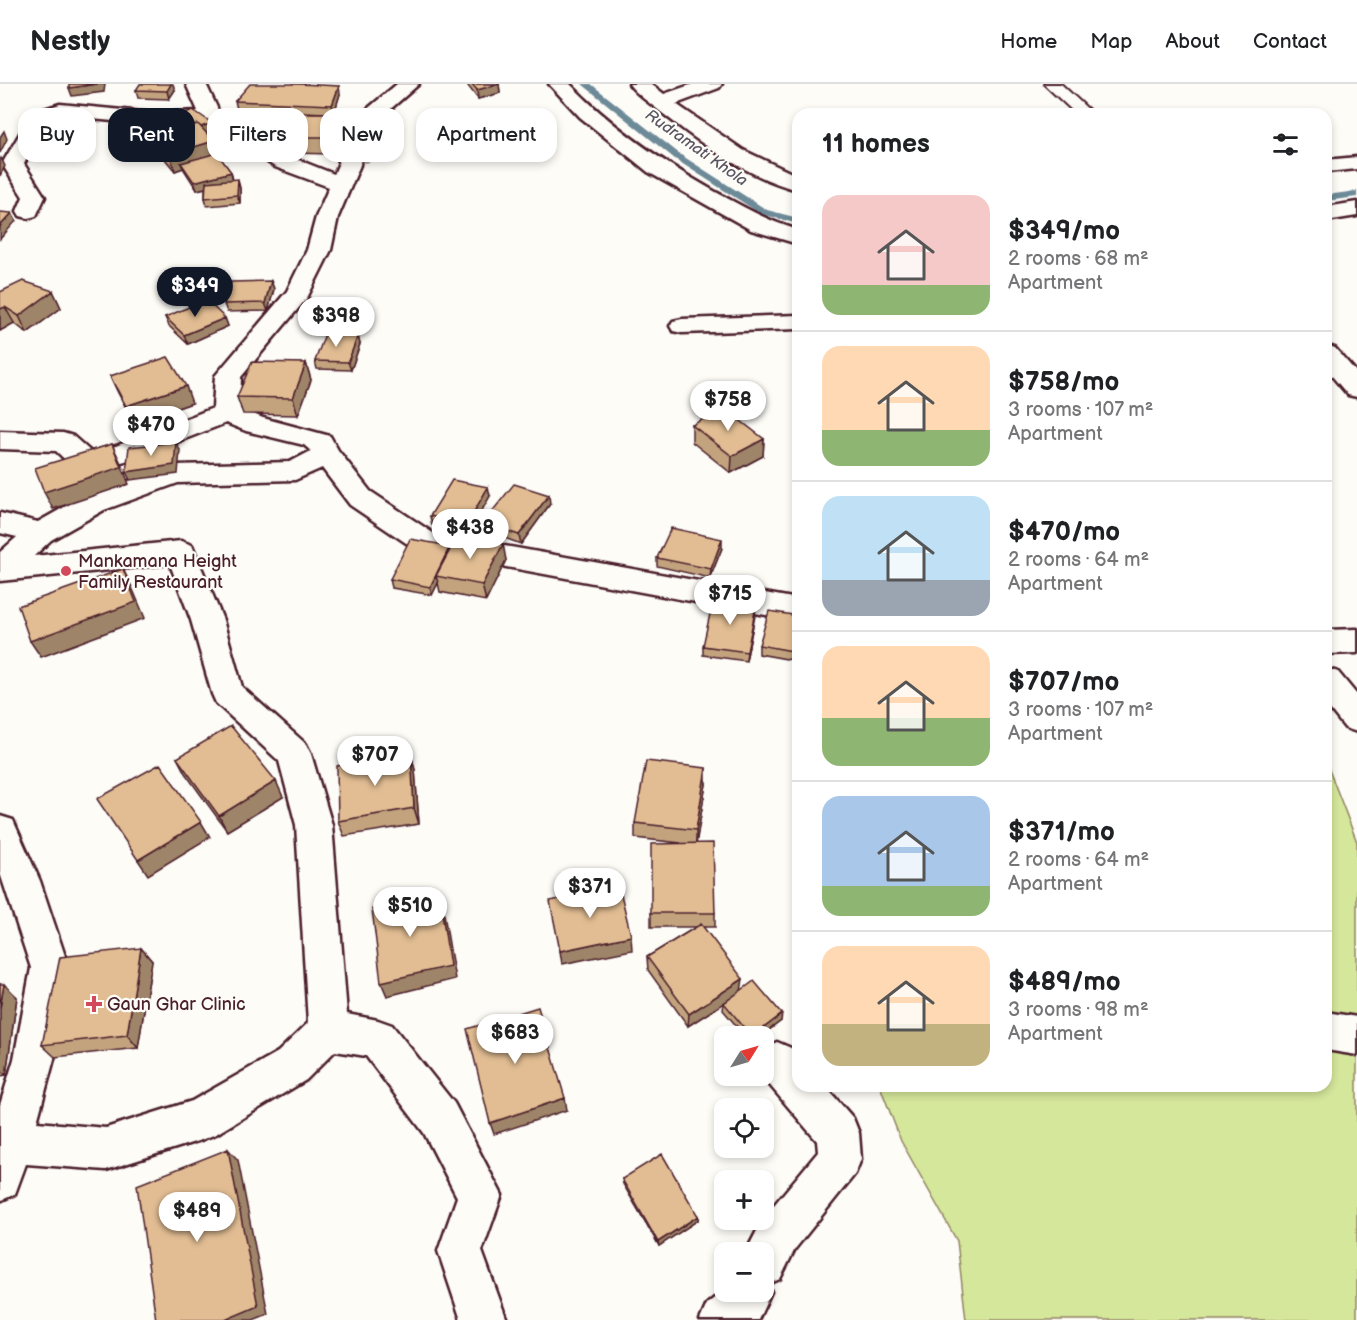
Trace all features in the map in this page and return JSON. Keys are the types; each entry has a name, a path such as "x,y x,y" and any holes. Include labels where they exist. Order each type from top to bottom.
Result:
{"street":[{"path":"196,84 207,108"},
{"path":"226,413 228,376 298,293 319,250 339,183 349,165 353,131 409,84"},
{"path":"559,84 587,113 657,167 759,225 792,235"},
{"path":"639,84 725,148 792,182"},
{"path":"661,102 712,84"},
{"path":"28,211 34,197 13,164 39,117 60,110 154,119 207,117"},
{"path":"283,162 339,183"},
{"path":"1332,165 1357,163"},
{"path":"1332,213 1357,209"},
{"path":"682,326 792,322"},
{"path":"1332,360 1357,389"},
{"path":"0,440 63,442 86,463 126,452 226,413 256,425 312,438 320,442 326,454 360,498 425,542 792,609"},
{"path":"0,570 41,533 94,503 176,474 295,471 326,454"},
{"path":"0,523 41,533"},
{"path":"0,570 181,552 207,620 228,694 294,754 314,825 328,1030 292,1066 201,1119 106,1149 5,1160 34,1059 50,968 22,882 0,831"},
{"path":"1332,642 1357,641"},
{"path":"1332,688 1357,719"},
{"path":"328,1030 378,1039 440,1118 480,1195 460,1251 484,1320"},
{"path":"1332,1032 1357,1036"},
{"path":"777,1062 792,1079"},
{"path":"774,1243 779,1233 840,1159 838,1133 803,1092"},
{"path":"723,1320 743,1302"}],"lane":[{"path":"1052,84 1078,108"}],"green space":[{"path":"1332,777 1357,842 1357,1320 966,1320 957,1241 901,1141 882,1092 1332,1092"}],"building":[{"path":"69,84 97,84 69,88"},
{"path":"140,84 171,84 167,91 136,90"},
{"path":"250,84 339,86 332,105 235,101"},
{"path":"472,84 499,84 477,90"},
{"path":"195,111 207,120 207,125 201,127 195,125"},
{"path":"308,113 320,113 320,137 308,137"},
{"path":"198,124 207,134 207,143 195,147 195,125"},
{"path":"207,156 207,162 224,162 231,172 194,182 181,163 195,162 195,159"},
{"path":"238,179 237,195 205,198 206,182"},
{"path":"0,212 12,213 0,226"},
{"path":"23,281 53,291 19,316 5,307 0,309 0,292"},
{"path":"271,281 265,303 224,304 231,282"},
{"path":"206,300 225,318 184,335 165,317"},
{"path":"325,334 358,335 348,362 315,361"},
{"path":"168,357 186,386 126,406 110,376"},
{"path":"252,362 306,363 293,398 237,397"},
{"path":"724,408 764,439 732,456 692,425"},
{"path":"176,442 174,465 126,472 129,447"},
{"path":"112,444 121,467 44,492 35,468"},
{"path":"452,480 488,487 467,524 430,516"},
{"path":"514,484 549,495 519,535 483,523"},
{"path":"671,528 722,539 711,569 657,558"},
{"path":"458,535 503,544 482,585 436,576"},
{"path":"410,539 450,546 430,587 390,579"},
{"path":"123,569 136,602 30,641 18,606"},
{"path":"713,600 756,606 747,652 703,646"},
{"path":"769,611 792,615 792,651 759,645"},
{"path":"231,726 276,781 219,816 177,758"},
{"path":"411,754 414,808 338,821 337,766"},
{"path":"646,761 706,768 696,830 635,823"},
{"path":"160,764 201,822 138,860 97,799"},
{"path":"713,843 715,913 651,913 651,844"},
{"path":"619,886 631,936 560,951 550,901"},
{"path":"439,894 450,966 381,982 372,909"},
{"path":"701,924 743,979 689,1014 647,957"},
{"path":"141,948 127,1035 42,1045 60,957"},
{"path":"754,981 782,1014 766,1026 743,1026 724,1003"},
{"path":"0,984 4,984 0,1008"},
{"path":"538,1007 565,1098 490,1123 467,1029"},
{"path":"228,1149 258,1306 225,1320 156,1320 137,1185"},
{"path":"662,1154 698,1216 658,1242 622,1179"}],"waterway":[{"name":"Rudramati Khola","path":"586,84 678,157 764,212 792,219"},
{"name":"Rudramati Khola","path":"1332,197 1357,194"}],"place":[{"name":"Mankamana Height Family Restaurant","path":"66,571"},
{"name":"Gaun Ghar Clinic","path":"94,1004"}]}
